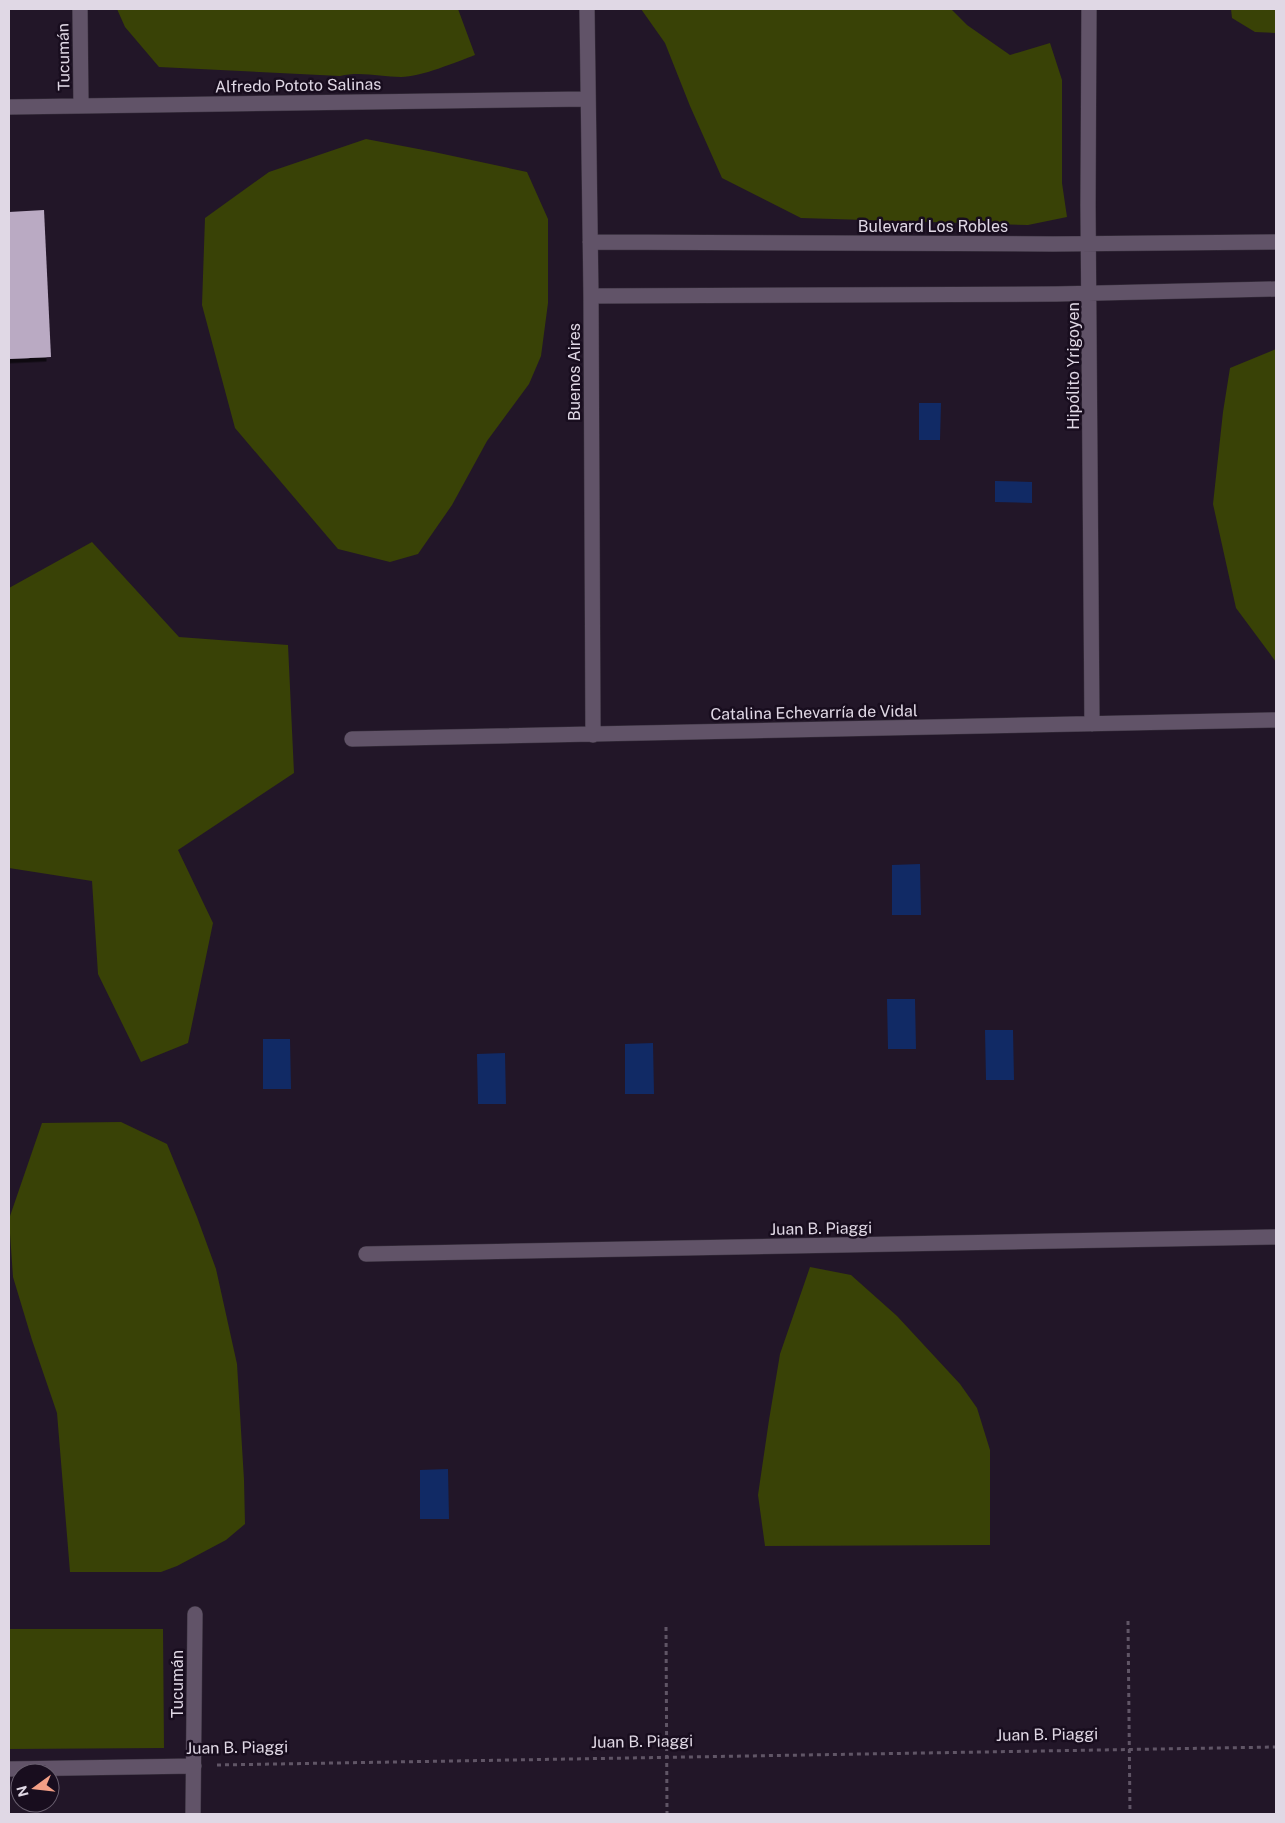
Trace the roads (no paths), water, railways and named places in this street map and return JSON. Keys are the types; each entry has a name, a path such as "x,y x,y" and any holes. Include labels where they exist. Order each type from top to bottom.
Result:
{"street":[{"name":"Tucumán","path":"80,9 81,105"},
{"name":"Buenos Aires","path":"587,9 591,296 593,735"},
{"name":"Hipólito Yrigoyen","path":"1089,9 1092,724"},
{"name":"Alfredo Pototo Salinas","path":"9,107 588,99"},
{"name":"Bulevard Los Robles","path":"590,242 1033,244 1089,242 1276,242"},
{"path":"591,296 1090,292 1276,288"},
{"name":"Catalina Echevarría de Vidal","path":"352,739 1276,720"},
{"name":"Juan B. Piaggi","path":"366,1254 1276,1237"},
{"name":"Tucumán","path":"193,1814 195,1614"},
{"name":"Juan B. Piaggi","path":"9,1769 194,1766"}],"water":[{"path":"919,403 941,403 940,440 919,440"},
{"path":"995,481 1032,482 1032,503 995,502"},
{"path":"920,864 921,915 892,915 892,865"},
{"path":"887,999 915,999 916,1049 888,1049"},
{"path":"985,1030 1013,1030 1014,1080 986,1080"},
{"path":"263,1039 290,1039 291,1089 263,1089"},
{"path":"653,1043 654,1094 625,1094 625,1044"},
{"path":"505,1053 506,1104 478,1104 477,1054"},
{"path":"448,1469 449,1519 420,1519 420,1470"}]}
